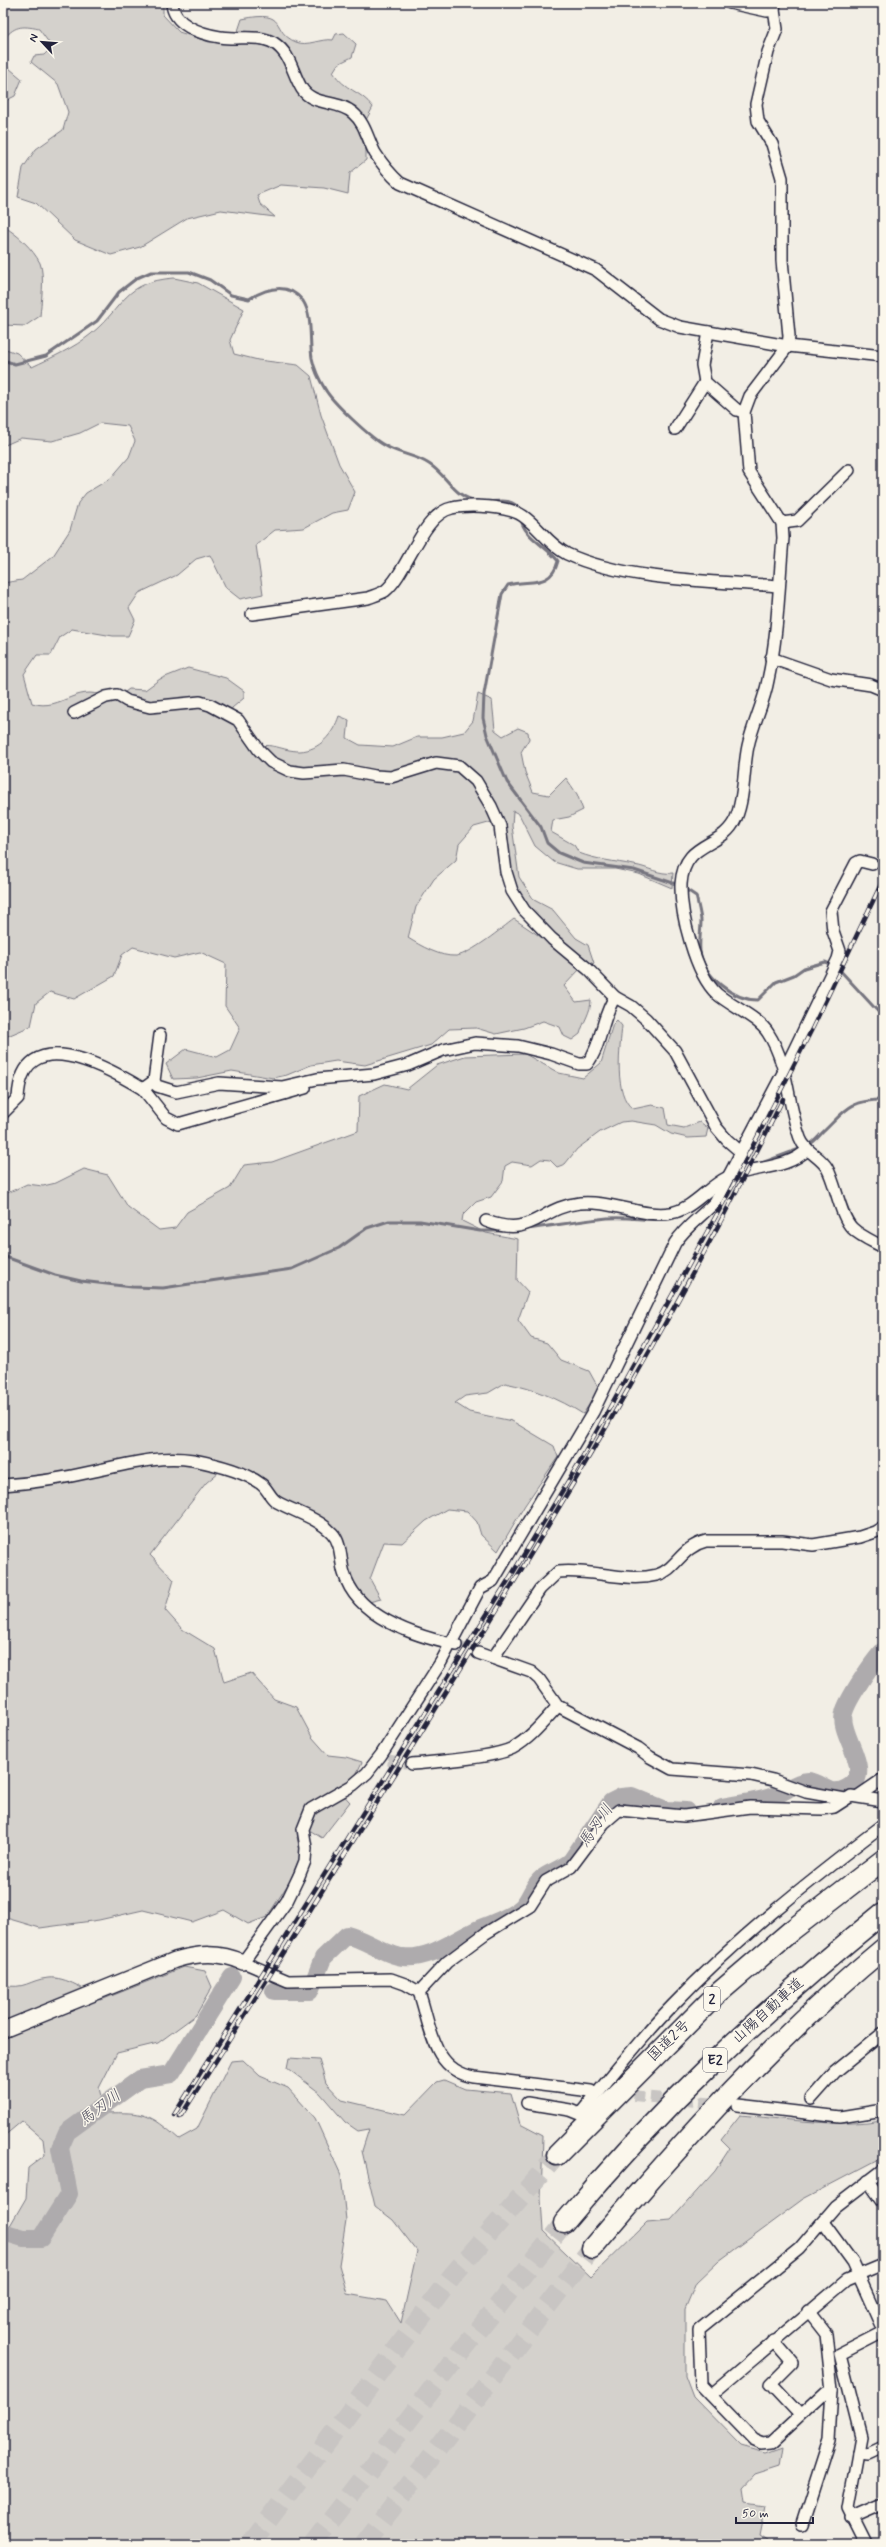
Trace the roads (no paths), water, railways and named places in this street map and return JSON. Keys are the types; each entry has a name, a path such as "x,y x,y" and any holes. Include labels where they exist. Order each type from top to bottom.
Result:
{"highway":[{"name":"国道2号","path":"557,2155 715,1996 792,1930 883,1860"},
{"name":"山陽自動車道","path":"564,2224 654,2120 703,2071 811,1972 883,1914"},
{"name":"山陽自動車道","path":"592,2248 730,2092 833,1990 883,1949"}],"street":[{"path":"172,3 172,12 180,22 201,31 220,37 257,38 273,42 285,53 302,89 310,98 343,107 354,113 364,129 375,152 388,172 400,183 596,270 659,319 680,326 708,332 788,346 883,356"},
{"path":"730,3 767,11 775,7 777,29 768,52 756,104 758,121 772,144 782,178 782,260 789,336 788,346 750,396 744,412 749,472 782,523 779,586 771,658 762,704 750,737 739,808 735,821 726,831 689,857 684,867 681,884 691,942 704,978 716,993 768,1032 784,1071 800,1138 807,1150 825,1166 835,1185 850,1227 883,1247"},
{"path":"708,332 702,365 705,382 737,410 744,412"},
{"path":"675,428 705,382"},
{"path":"782,523 797,521 849,470"},
{"path":"252,614 368,598 384,592 395,580 426,530 440,514 451,508 467,506 519,514 549,542 567,554 610,567 671,578 779,586"},
{"path":"771,658 831,679 871,686 883,690"},
{"path":"74,714 106,697 117,695 127,701 150,707 200,702 238,720 259,750 271,762 290,771 304,773 344,770 374,776 391,777 436,763 459,766 476,781 491,806 500,826 506,872 512,891 524,910 552,939 588,969 616,997 631,1006 646,1019 675,1051 716,1127 726,1140 742,1153"},
{"path":"243,1962 287,1901 299,1876 305,1861 303,1829 311,1809 353,1785 385,1758 453,1645 480,1588 492,1581 593,1412 675,1243 682,1232 699,1219 715,1202 784,1071 838,959 840,951 833,931 831,911 856,863 860,861 872,864"},
{"path":"160,1035 154,1081 157,1086 176,1092 219,1083 282,1087 336,1078 374,1074 408,1065 443,1050 475,1043 518,1046 551,1054 579,1064 587,1064 595,1054 608,1008 616,997"},
{"path":"3,1113 18,1098 19,1084 26,1071 34,1062 49,1055 67,1054 88,1060 143,1089 166,1118 178,1124 263,1102 336,1078"},
{"path":"143,1089 154,1081"},
{"path":"486,1221 498,1226 530,1225 562,1206 580,1203 601,1203 655,1213 671,1213 691,1204 728,1177 793,1160 807,1150"},
{"path":"3,1485 31,1483 162,1457 194,1460 234,1471 262,1484 276,1501 333,1533 338,1544 344,1574 351,1587 376,1614 398,1627 453,1645"},
{"path":"493,1658 540,1590 558,1572 639,1578 659,1575 670,1568 694,1544 706,1541 782,1540 813,1545 860,1537 876,1532 883,1526"},
{"path":"478,1653 531,1672 539,1679 558,1706 638,1748 650,1757 672,1769 751,1775 773,1780 806,1792 845,1799"},
{"path":"412,1764 473,1757 511,1749 536,1730 558,1706"},
{"path":"419,1992 447,1962 486,1933 524,1911 546,1881 571,1866 604,1823 619,1810 684,1816 750,1807 822,1809 834,1807 845,1799 858,1796 883,1779"},
{"path":"858,1796 883,1801"},
{"path":"527,2103 570,2110 580,2114 671,2006 728,1951 808,1882 883,1825"},
{"path":"3,2030 176,1960 196,1954 215,1954 243,1962 288,1981 391,1979 405,1984 419,1992 434,2045 442,2060 464,2075 591,2091"},
{"path":"811,2099 835,2072 883,2033"},
{"path":"738,2105 840,2117 883,2110"},
{"path":"832,2390 826,2392 772,2442 762,2442 753,2439 701,2385 699,2330 799,2249 836,2207 883,2170"},
{"path":"868,2181 883,2202"},
{"path":"823,2222 853,2263 883,2331 840,2354 860,2436 848,2508 851,2518 866,2544"},
{"path":"711,2395 772,2341 847,2280 883,2265"},
{"path":"802,2524 830,2440 832,2390 826,2334 808,2311"},
{"path":"772,2341 792,2363 771,2384 800,2415"},
{"path":"858,2453 868,2454 883,2447"},
{"path":"851,2518 883,2504"}],"waterway":[{"path":"3,360 15,364 46,356 97,321 119,292 137,278 151,272 189,272 210,280 231,295 249,299 263,292 277,288 291,291 303,301 306,307 314,366 323,386 335,402 378,441 389,448 424,461 436,469 463,496 478,501"},
{"path":"488,502 506,501 514,504 520,510"},
{"path":"521,518 522,524 531,536 558,561 555,570 545,579 508,585 502,594 484,694 483,718 487,735 507,782 541,827 547,843 559,853 583,863 634,870 679,885"},
{"path":"684,888 696,896 701,920 700,951 707,970 721,985 739,996 758,1000 776,982 794,975 804,968 825,962 832,965"},
{"path":"837,967 883,1017"},
{"path":"807,1146 843,1112 855,1104 872,1100 883,1100"},
{"path":"759,1164 802,1148"},
{"path":"526,1229 614,1218 655,1220 668,1219 680,1216 693,1209 707,1198"},
{"path":"3,1256 55,1275 81,1281 132,1287 163,1288 292,1269 339,1248 367,1228 389,1221 420,1221 480,1231 512,1231"},
{"name":"馬刃川","path":"722,1807 771,1797 805,1781 813,1782 826,1789 835,1791 841,1791 855,1781 858,1773 857,1763 843,1722 844,1713 850,1699 861,1681 883,1651"},
{"name":"馬刃川","path":"274,1991 310,1991 323,1958 347,1935 397,1956 422,1956 441,1949 476,1930 511,1915 522,1907 542,1878 571,1861 611,1802 621,1797 632,1796 666,1810 686,1811"},
{"name":"馬刃川","path":"3,2232 23,2238 41,2238 69,2194 60,2148 67,2132 140,2079 171,2074 232,1977"}],"tunnel":[{"path":"872,864 883,866"},
{"path":"456,1646 478,1653"},
{"path":"388,1760 412,1764"},
{"path":"617,2094 721,2104"},
{"path":"250,2544 452,2276 557,2155"},
{"path":"313,2544 449,2367 564,2223"},
{"path":"364,2544 592,2248"}],"railway":[{"path":"174,2115 514,1571 579,1463 732,1187 813,1027 883,880"},
{"path":"180,2117 371,1813 550,1522 694,1271 783,1099"}]}
